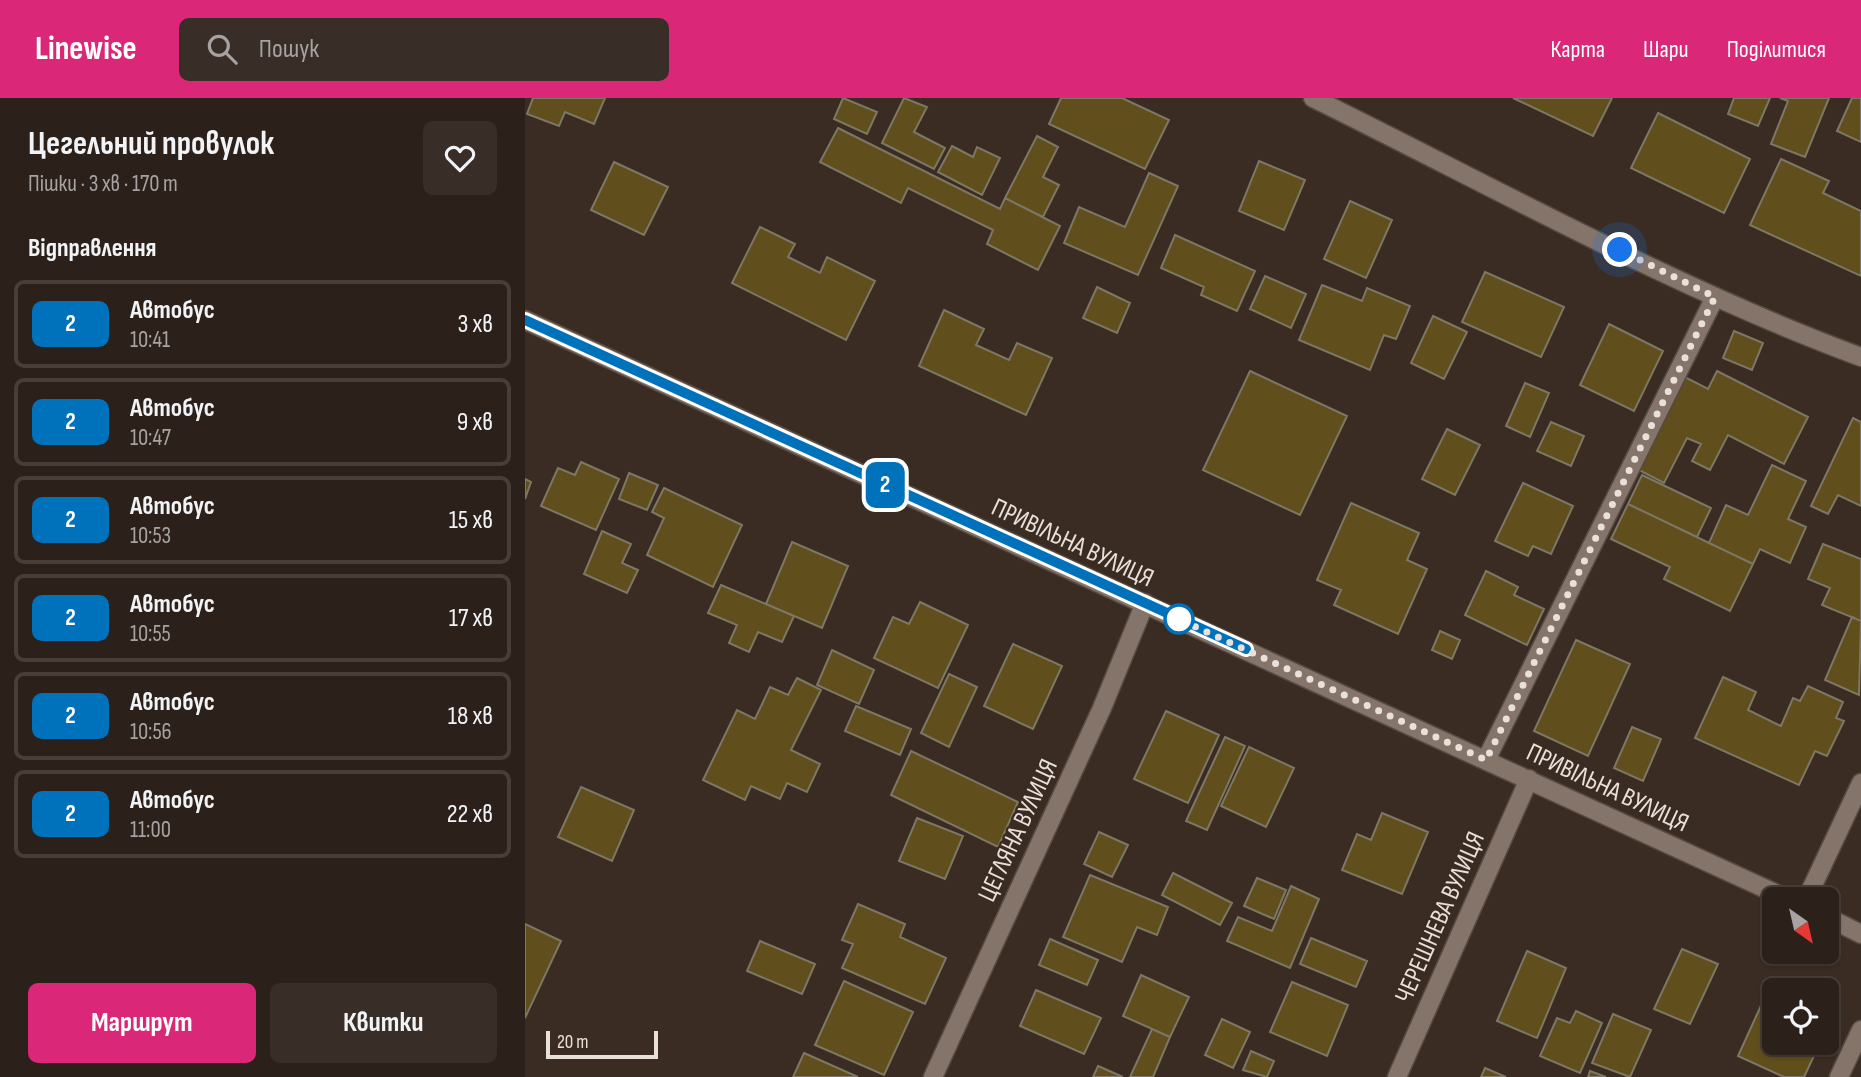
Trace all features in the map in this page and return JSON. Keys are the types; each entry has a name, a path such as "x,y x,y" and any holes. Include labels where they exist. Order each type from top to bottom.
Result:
{"street":[{"path":"1313,98 1715,297 1783,328 1861,357"},
{"path":"1486,760 1715,297"},
{"name":"ПРИВІЛЬНА ВУЛИЦЯ","path":"525,320 1762,887"},
{"name":"ЦЕГЛЯНА ВУЛИЦЯ","path":"933,1077 1102,708 1145,603"},
{"name":"ЧЕРЕШНЕВА ВУЛИЦЯ","path":"1397,1077 1529,779"},
{"path":"1812,887 1861,783"},
{"path":"1839,923 1861,934"},
{"path":"1839,1077 1861,1030"}],"building":[{"path":"533,98 605,98 594,124 565,112 559,126 527,114"},
{"path":"843,98 877,112 867,134 834,119"},
{"path":"904,98 927,107 914,132 945,148 934,169 882,143"},
{"path":"1061,98 1122,98 1169,120 1145,169 1049,124"},
{"path":"1513,98 1612,98 1593,136"},
{"path":"1734,98 1770,98 1758,126 1728,114"},
{"path":"1780,98 1829,98 1805,157 1771,144 1788,101"},
{"path":"1852,98 1861,98 1861,142 1837,131"},
{"path":"1658,113 1750,159 1724,213 1631,168"},
{"path":"838,128 1000,209 1005,198 1060,226 1038,270 987,244 993,230 908,188 901,203 820,162"},
{"path":"1037,136 1058,147 1043,177 1059,185 1043,217 1005,198"},
{"path":"952,146 973,157 977,147 1000,158 982,195 938,172"},
{"path":"1781,159 1829,181 1823,193 1861,211 1861,276 1750,225"},
{"path":"1259,161 1305,180 1284,230 1239,211"},
{"path":"614,162 668,187 644,235 591,210"},
{"path":"1149,173 1178,186 1138,275 1064,243 1079,207 1125,227"},
{"path":"1350,201 1392,220 1366,278 1324,259"},
{"path":"760,227 795,244 788,257 820,273 827,257 875,281 846,340 732,283"},
{"path":"1175,235 1255,271 1237,311 1201,295 1204,287 1161,268"},
{"path":"1485,272 1564,307 1541,357 1462,322"},
{"path":"1265,276 1306,294 1291,328 1250,309"},
{"path":"1322,285 1362,301 1367,288 1410,306 1396,339 1384,335 1370,370 1299,340"},
{"path":"1097,287 1130,303 1117,333 1083,318"},
{"path":"944,310 984,329 976,345 1009,360 1017,343 1052,358 1026,415 919,366"},
{"path":"1433,316 1467,332 1444,379 1411,363"},
{"path":"1609,324 1663,351 1634,411 1580,385"},
{"path":"1734,331 1763,343 1752,370 1723,358"},
{"path":"1250,371 1347,416 1300,515 1203,470"},
{"path":"1717,371 1808,417 1784,464 1728,435 1710,470 1692,461 1701,444 1687,438 1664,483 1637,469 1683,376 1708,389"},
{"path":"1525,383 1549,393 1530,437 1506,426"},
{"path":"1853,418 1861,422 1861,506 1838,495 1828,514 1811,506"},
{"path":"1551,422 1584,436 1571,466 1537,451"},
{"path":"1447,429 1480,445 1455,495 1422,479"},
{"path":"581,462 619,479 596,530 541,506 558,468 575,475"},
{"path":"1772,465 1806,481 1788,519 1806,527 1790,563 1760,549 1753,564 1709,543 1726,505 1748,515"},
{"path":"629,473 658,485 647,510 619,499"},
{"path":"1642,475 1711,508 1697,537 1628,504"},
{"path":"525,479 531,482 525,499"},
{"path":"1523,483 1573,506 1551,554 1533,546 1528,556 1495,541"},
{"path":"664,488 742,525 713,587 647,555 664,518 652,512"},
{"path":"1351,503 1419,533 1407,560 1427,569 1398,634 1334,605 1341,590 1317,580"},
{"path":"1628,504 1753,564 1730,611 1664,579 1670,567 1611,539"},
{"path":"602,531 631,544 622,563 638,570 627,593 584,574"},
{"path":"792,542 848,566 822,628 766,604"},
{"path":"1823,544 1861,559 1861,621 1822,605 1830,588 1808,579"},
{"path":"1486,571 1518,587 1514,595 1544,609 1527,645 1465,615"},
{"path":"721,585 794,616 782,642 758,632 749,652 729,643 737,625 708,613"},
{"path":"920,602 968,625 938,688 874,658 893,617 909,624"},
{"path":"1852,617 1861,621 1859,695 1825,680"},
{"path":"1440,631 1460,640 1452,659 1432,650"},
{"path":"1576,640 1630,664 1588,756 1534,731"},
{"path":"1013,644 1062,666 1033,729 984,706"},
{"path":"832,650 874,670 859,704 817,685"},
{"path":"949,674 977,687 949,747 921,733"},
{"path":"1723,677 1756,692 1748,710 1781,726 1793,698 1800,701 1808,686 1843,702 1836,718 1844,721 1827,756 1815,751 1799,785 1695,738"},
{"path":"797,678 821,690 791,750 820,764 807,792 787,783 780,799 751,786 745,800 703,780 737,710 755,719 770,687 788,695"},
{"path":"856,706 911,729 900,755 845,731"},
{"path":"1166,711 1219,735 1188,803 1134,779"},
{"path":"1632,727 1661,739 1643,781 1614,768"},
{"path":"1225,737 1245,746 1207,830 1186,821"},
{"path":"1249,747 1294,768 1266,827 1221,806"},
{"path":"911,751 1018,802 998,847 891,795"},
{"path":"581,787 634,810 612,861 558,837"},
{"path":"1382,813 1428,832 1402,894 1342,870 1357,834 1371,840"},
{"path":"917,818 963,836 945,879 899,861"},
{"path":"1099,832 1128,845 1112,877 1084,864"},
{"path":"1173,873 1232,903 1220,925 1162,895"},
{"path":"1090,875 1168,907 1157,935 1137,927 1122,962 1063,937"},
{"path":"1257,878 1286,890 1274,919 1244,906"},
{"path":"1291,886 1319,899 1290,968 1227,941 1238,917 1272,931"},
{"path":"858,904 905,924 900,937 946,958 925,1004 842,968 853,944 842,940"},
{"path":"525,924 561,941 525,1018"},
{"path":"1311,938 1367,961 1356,987 1300,964"},
{"path":"1050,939 1098,960 1087,985 1039,965"},
{"path":"760,941 815,964 802,994 747,971"},
{"path":"1682,949 1718,964 1690,1024 1654,1009"},
{"path":"1527,951 1566,968 1537,1038 1497,1021"},
{"path":"1141,975 1189,997 1170,1037 1123,1016"},
{"path":"844,981 913,1012 884,1075 815,1045"},
{"path":"1292,982 1348,1005 1327,1056 1270,1032"},
{"path":"1036,990 1101,1018 1084,1054 1020,1026"},
{"path":"1762,1003 1762,1055 1814,1055 1804,1077 1784,1077 1738,1056"},
{"path":"1576,1011 1602,1023 1580,1073 1540,1056 1557,1018 1570,1023"},
{"path":"1613,1014 1651,1030 1630,1077 1592,1063"},
{"path":"1222,1019 1250,1032 1233,1068 1205,1055"},
{"path":"1152,1029 1170,1037 1153,1077 1130,1077"},
{"path":"1251,1051 1274,1061 1267,1077 1243,1070"},
{"path":"804,1053 858,1077 793,1077"},
{"path":"1098,1066 1123,1077 1093,1077"},
{"path":"1485,1068 1506,1077 1481,1077"},
{"path":"1590,1071 1606,1077 1588,1077"}],"bus line":[{"name":"2","path":"525,320 1246,649"}],"route":[{"path":"1179,619 1170,615 1486,760 1715,297 1620,250"}]}
